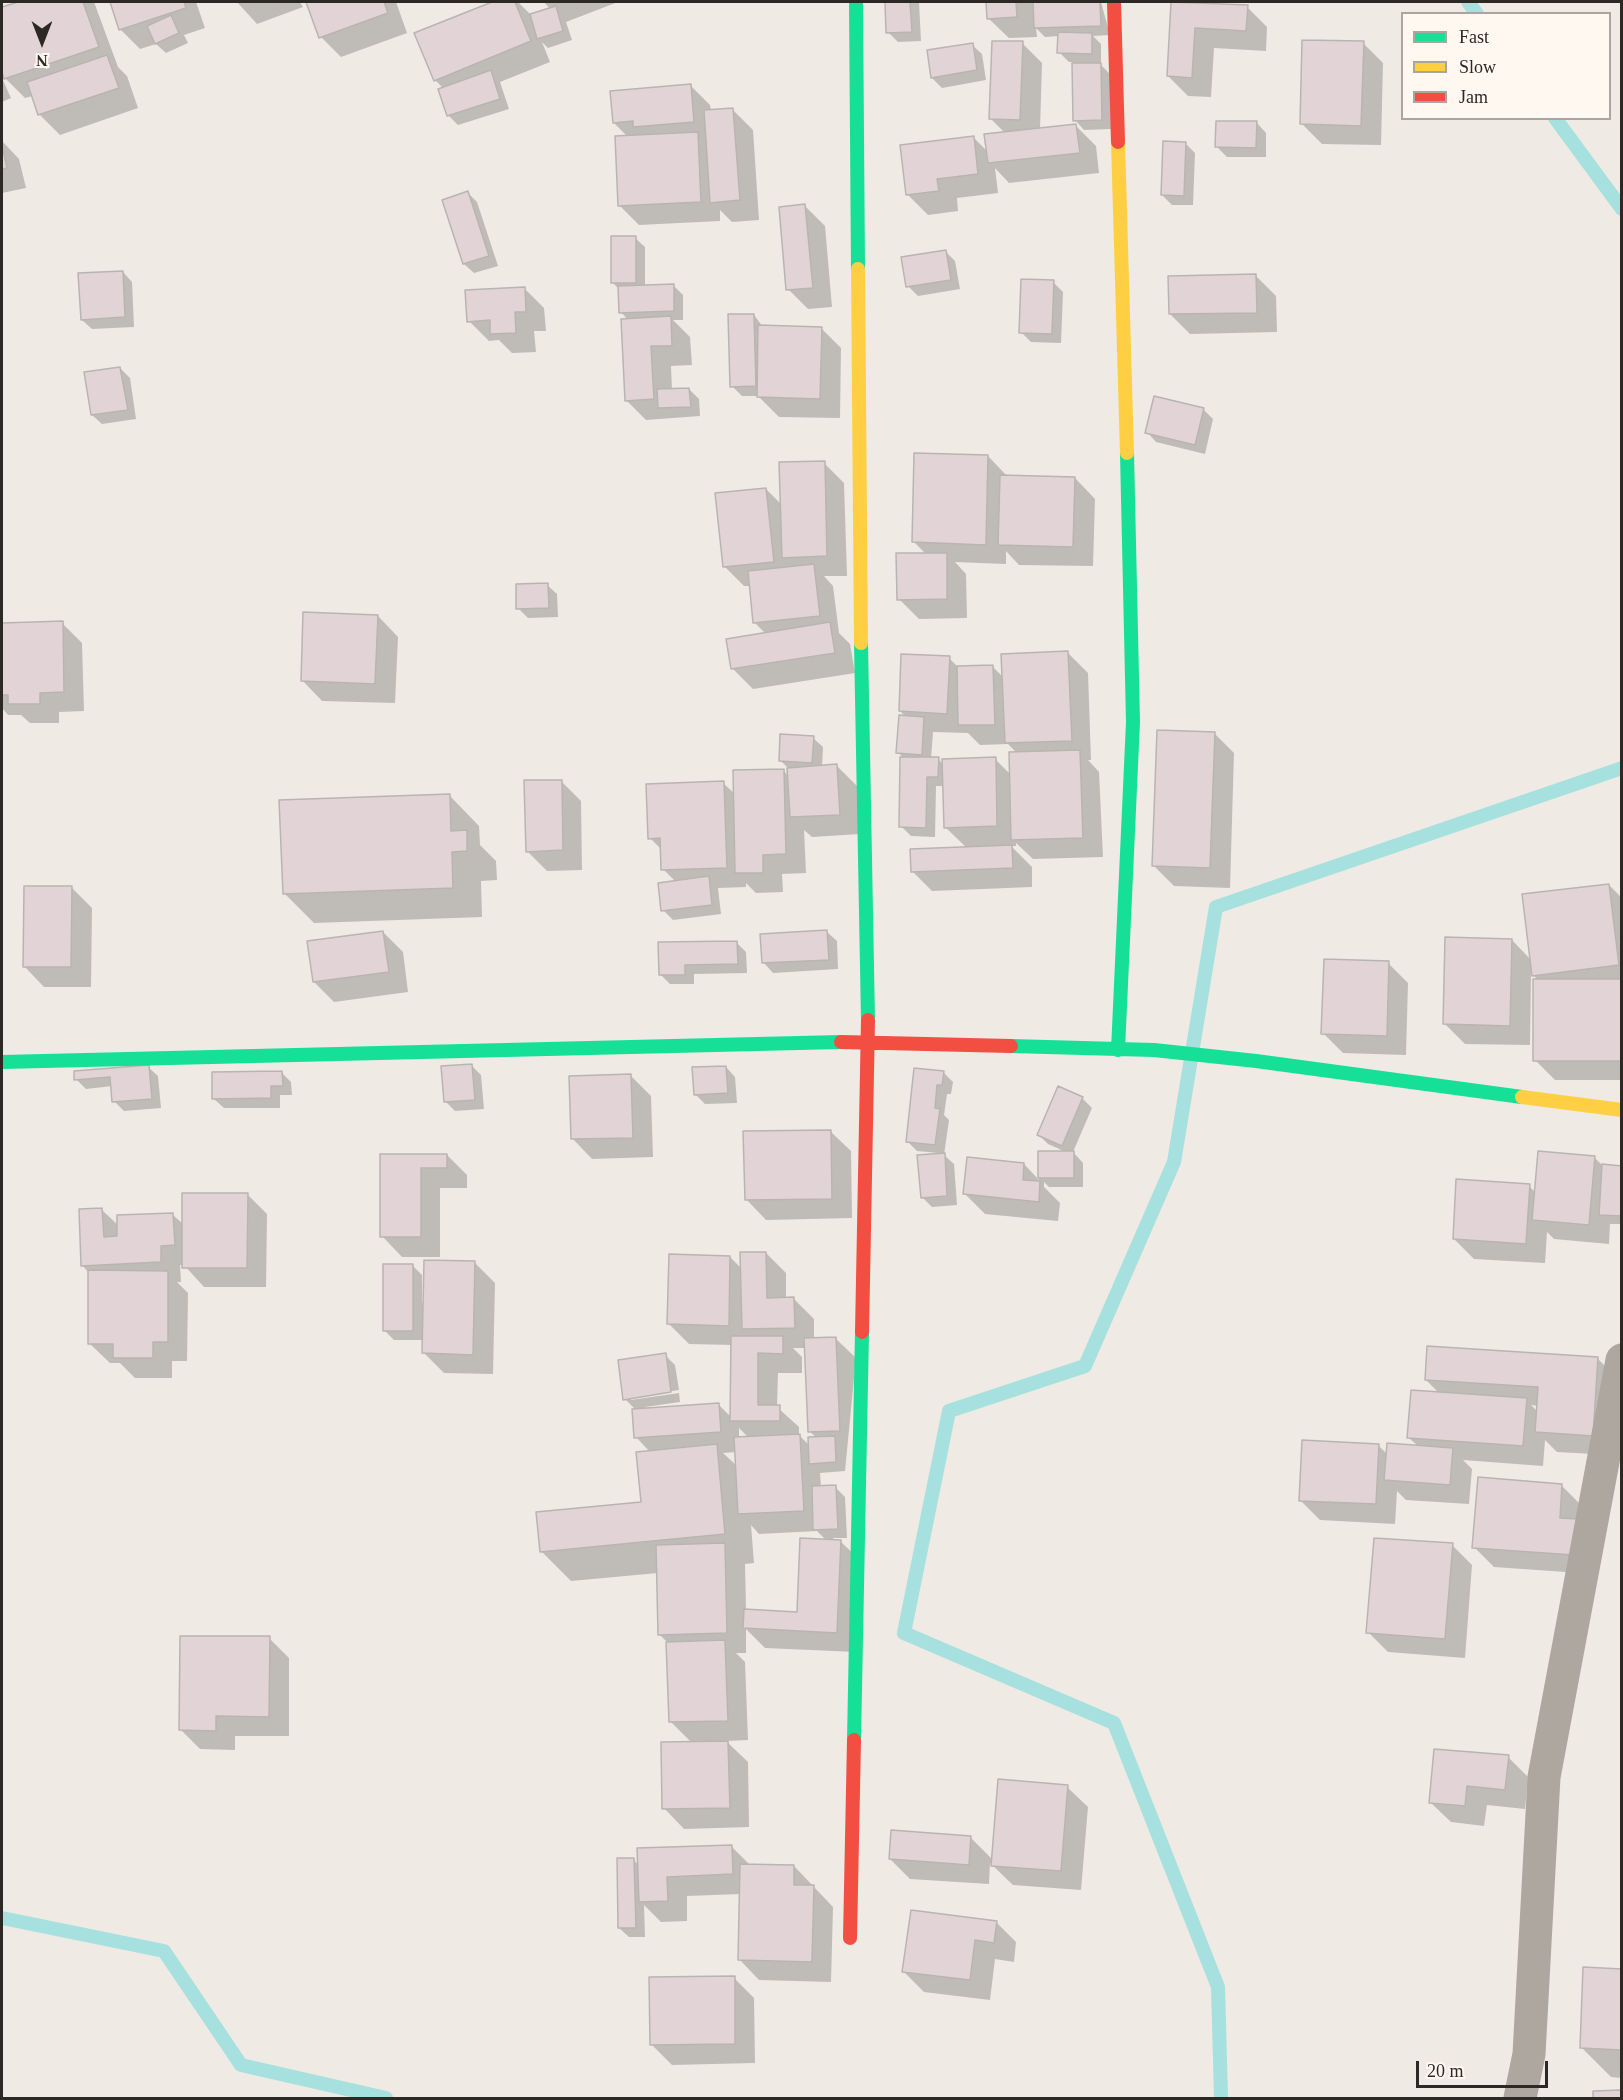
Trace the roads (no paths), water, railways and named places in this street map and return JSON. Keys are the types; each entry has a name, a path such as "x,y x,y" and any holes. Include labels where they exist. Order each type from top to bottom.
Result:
{"street":[{"path":"850,1938 868,1041 862,708 856,2"},
{"path":"1114,2 1133,722 1118,1050"},
{"path":"2,1062 868,1041 1154,1050 1256,1061 1622,1110"},
{"path":"1520,2098 1529,2054 1544,1777 1622,1360"}],"waterway":[{"path":"1468,2 1476,12"},
{"path":"1556,120 1622,209"},
{"path":"1221,2098 1218,1987 1114,1723 904,1633 949,1411 1085,1366 1174,1162 1216,907 1622,768"},
{"path":"2,1918 164,1951 241,2065 386,2098"}]}
